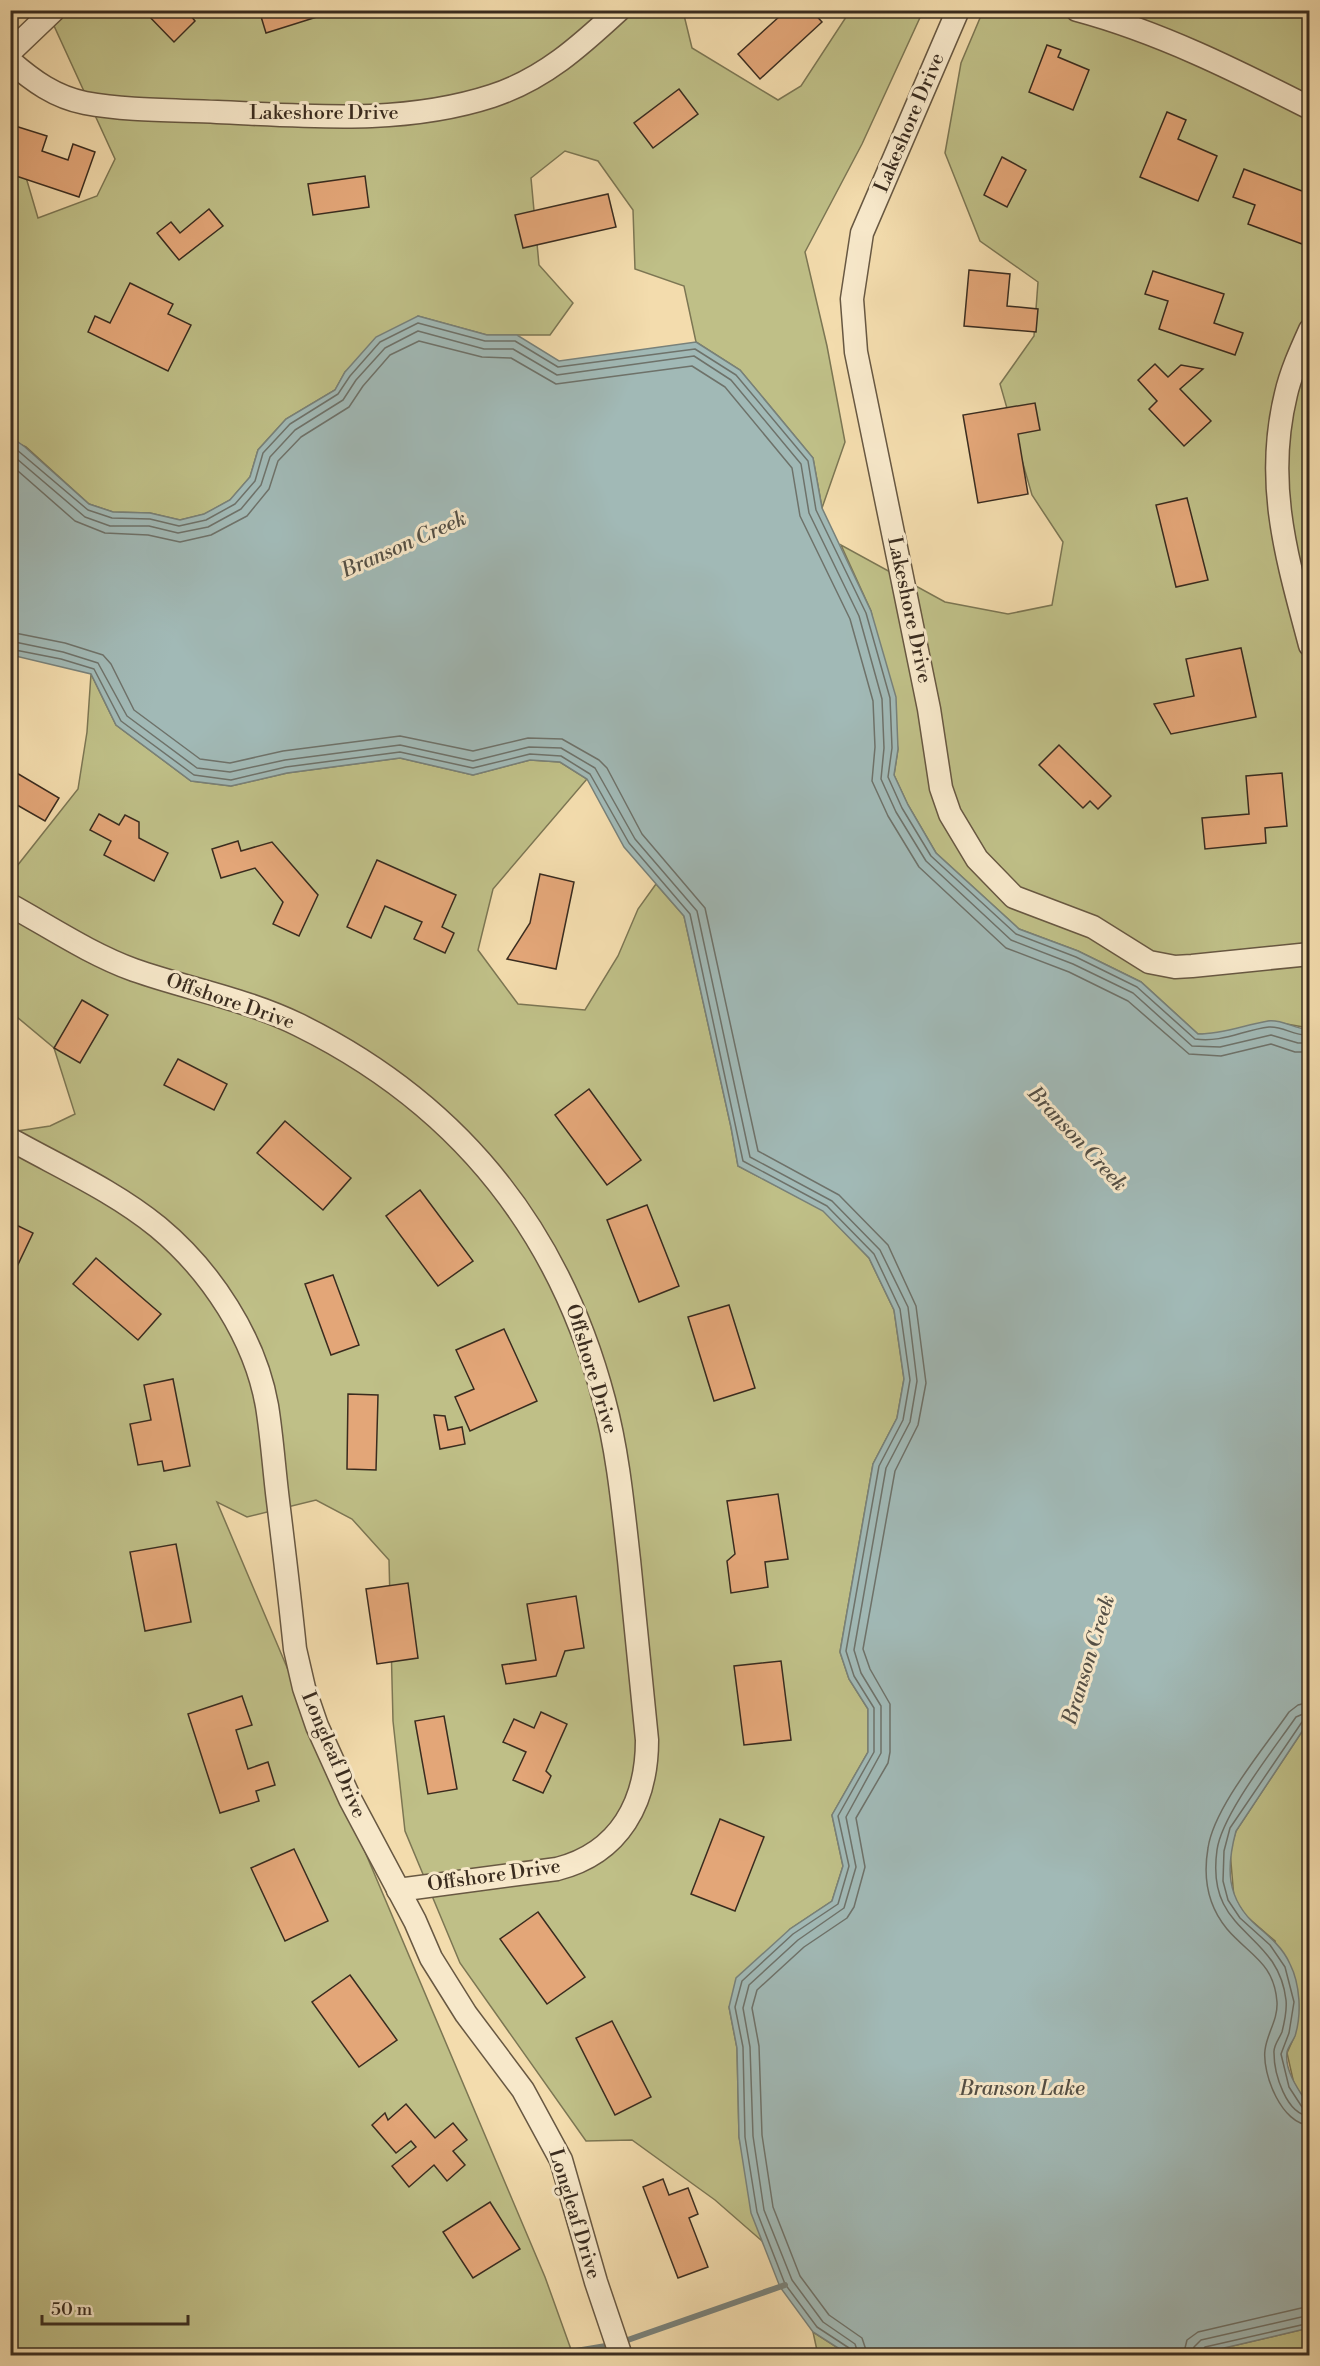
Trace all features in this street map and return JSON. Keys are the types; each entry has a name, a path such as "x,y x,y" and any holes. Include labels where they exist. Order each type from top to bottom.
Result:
{"street":[{"path":"10,52 54,10"},
{"name":"Lakeshore Drive","path":"10,61 35,82 84,103 123,108 349,117 402,115 454,106 493,96 529,81 564,61 620,10"},
{"name":"Lakeshore Drive","path":"958,10 862,233 852,299 856,352 929,709 941,788 950,814 977,859 1014,897 1093,927 1149,962 1175,967 1310,954"},
{"path":"1077,10 1164,40 1237,71 1310,108"},
{"path":"1310,330 1286,392 1278,431 1275,471 1284,549 1310,645"},
{"name":"Offshore Drive","path":"10,905 96,953 132,969 259,1008 296,1023 377,1069 440,1118 503,1187 547,1253 570,1300 605,1401 616,1453 648,1740 645,1779 636,1804 622,1827 614,1837 582,1861 556,1869 398,1890"},
{"name":"Longleaf Drive","path":"10,1139 126,1203 158,1227 200,1269 234,1318 251,1354 267,1405 295,1649 304,1688 317,1726 350,1799 444,1981 523,2090 561,2160 596,2282 621,2355"}],"green space":[{"path":"26,11 683,11 692,48 778,100 801,86 850,11 923,11 862,144 805,252 827,346 845,442 822,508 813,458 740,370 696,342 684,286 635,269 633,210 598,161 565,151 531,178 539,265 573,303 550,335 487,335 418,316 345,372 335,390 286,419 258,450 250,477 230,500 205,514 180,520 150,513 113,512 89,504 26,447 11,440 10,147 20,157 38,218 97,196 115,159 49,15"},
{"path":"983,11 1309,11 1309,1028 1270,1021 1219,1034 1198,1034 1141,982 1078,951 1019,929 936,853 908,805 894,775 898,749 871,611 841,545 945,602 1008,614 1052,605 1063,542 1032,495 1000,384 1034,336 1038,282 980,241 945,153 961,63"},
{"path":"91,674 116,725 191,781 231,786 287,773 400,758 473,775 530,760 560,762 587,779 493,889 478,950 518,1004 585,1010 618,956 638,909 656,884 684,916 738,1166 823,1210 869,1258 894,1310 904,1379 897,1418 873,1464 840,1652 849,1679 868,1709 868,1752 832,1815 843,1866 832,1901 790,1929 729,2007 737,2048 739,2137 762,2241 715,2200 632,2140 586,2141 460,1963 405,1831 393,1721 389,1560 352,1519 316,1500 247,1517 217,1502 545,2277 573,2355 11,2356 11,1132 50,1126 75,1114 54,1048 11,1012 11,868 17,866 78,789 87,732"},
{"path":"1309,1721 1309,2106 1294,2084 1287,2053 1295,2035 1275,1941 1245,1915 1234,1898 1230,1851 1236,1831"},
{"path":"1309,2328 1309,2355 1194,2355"},
{"path":"813,2332 849,2355 818,2355"}],"water":[{"name":"Branson Lake","path":"418,316 487,335 517,335 559,361 696,342 740,370 813,458 822,508 871,611 896,697 898,749 894,775 908,805 936,853 1019,929 1078,951 1141,982 1198,1034 1225,1031 1268,1021 1309,1029 1309,1721 1236,1831 1230,1870 1234,1894 1239,1905 1284,1953 1298,1990 1297,2027 1287,2059 1294,2081 1309,2106 1309,2328 1194,2355 849,2355 813,2332 780,2287 751,2213 739,2137 737,2048 729,2007 736,1978 790,1929 832,1901 843,1866 832,1815 868,1752 868,1709 849,1679 840,1652 873,1464 897,1418 904,1379 894,1310 869,1258 823,1211 738,1166 684,916 624,847 587,779 560,762 530,760 473,775 400,758 287,773 231,786 191,781 116,725 91,674 11,655 11,437 89,504 113,512 150,513 180,520 204,514 230,500 250,477 258,450 286,419 335,390 345,372 376,337"}],"building":[{"path":"143,10 186,10 195,21 174,42"},
{"path":"259,10 318,10 320,16 266,33"},
{"path":"775,10 811,10 822,22 760,79 738,54 780,16"},
{"path":"1047,45 1061,50 1058,57 1089,70 1073,110 1029,92"},
{"path":"679,89 698,114 653,148 634,123"},
{"path":"1167,112 1186,120 1178,139 1217,156 1198,201 1140,177"},
{"path":"12,125 47,136 42,151 68,160 73,144 95,152 79,197 10,174"},
{"path":"1002,157 1026,170 1007,207 984,195"},
{"path":"1244,169 1310,194 1310,224 1302,244 1248,224 1255,205 1233,197"},
{"path":"365,176 369,207 313,215 308,184"},
{"path":"608,194 616,227 523,248 515,215"},
{"path":"209,209 223,226 179,260 157,233 171,222 180,233"},
{"path":"969,270 1010,274 1007,306 1038,309 1036,332 964,326"},
{"path":"1153,271 1224,294 1214,323 1243,333 1235,355 1159,329 1168,301 1145,294"},
{"path":"130,283 173,304 168,314 191,325 168,371 88,332 95,316 110,323"},
{"path":"1155,364 1168,377 1181,365 1203,369 1180,389 1211,421 1184,446 1149,409 1157,401 1138,380"},
{"path":"1035,403 1040,430 1018,434 1028,494 978,503 963,415"},
{"path":"1187,498 1208,580 1176,587 1156,505"},
{"path":"1241,648 1256,717 1171,734 1154,704 1194,696 1186,659"},
{"path":"1059,745 1111,796 1098,809 1090,801 1083,808 1039,765"},
{"path":"10,769 59,798 45,821 10,801"},
{"path":"1282,773 1287,826 1265,828 1266,843 1205,849 1202,818 1249,814 1246,776"},
{"path":"99,814 119,825 125,815 139,822 139,838 168,853 154,881 104,855 111,841 90,830"},
{"path":"238,841 241,851 272,842 318,895 299,936 273,924 283,902 255,868 221,878 212,849"},
{"path":"377,860 456,895 442,927 454,933 445,953 414,939 422,922 385,906 371,938 347,927"},
{"path":"540,874 574,882 556,969 507,959 530,923"},
{"path":"82,1000 108,1015 80,1063 54,1048"},
{"path":"178,1059 227,1084 214,1110 164,1085"},
{"path":"589,1089 641,1160 607,1185 555,1115"},
{"path":"285,1121 351,1178 323,1210 257,1153"},
{"path":"420,1190 473,1261 438,1286 386,1216"},
{"path":"647,1205 679,1286 639,1302 607,1220"},
{"path":"10,1222 33,1233 13,1275 10,1274"},
{"path":"96,1258 161,1314 138,1340 73,1284"},
{"path":"333,1275 359,1345 331,1355 305,1284"},
{"path":"729,1305 755,1388 714,1401 688,1317"},
{"path":"504,1329 537,1401 470,1431 455,1397 474,1389 456,1350"},
{"path":"173,1379 190,1466 164,1471 162,1461 138,1465 130,1424 151,1420 144,1385"},
{"path":"348,1394 378,1395 376,1470 347,1469"},
{"path":"434,1415 445,1416 448,1430 462,1427 465,1444 440,1449"},
{"path":"778,1494 788,1559 765,1562 768,1587 731,1593 727,1561 735,1554 727,1501"},
{"path":"176,1544 191,1622 145,1631 130,1552"},
{"path":"408,1583 418,1658 377,1664 366,1589"},
{"path":"576,1596 584,1648 565,1651 556,1676 506,1684 502,1665 536,1660 527,1604"},
{"path":"781,1661 791,1740 744,1745 734,1666"},
{"path":"242,1696 252,1725 236,1730 248,1769 268,1762 275,1785 256,1791 259,1801 220,1813 188,1714"},
{"path":"541,1712 567,1724 546,1771 551,1776 543,1793 513,1780 526,1752 503,1742 514,1719 534,1728"},
{"path":"444,1716 457,1789 428,1794 415,1721"},
{"path":"720,1819 764,1837 735,1911 691,1894"},
{"path":"294,1849 328,1921 285,1941 251,1868"},
{"path":"538,1912 585,1977 547,2004 500,1939"},
{"path":"350,1975 397,2040 359,2067 312,2002"},
{"path":"612,2021 651,2097 615,2115 576,2038"},
{"path":"406,2104 435,2138 453,2123 467,2140 453,2151 465,2165 447,2181 434,2165 409,2187 392,2166 416,2147 411,2141 396,2153 372,2125 385,2113 388,2120"},
{"path":"663,2179 669,2195 688,2188 698,2214 689,2218 708,2267 678,2278 643,2187"},
{"path":"490,2202 520,2249 473,2278 443,2232"},
{"path":"746,2349 748,2356 719,2356"}],"waterway":[{"path":"622,2342 785,2285"},
{"path":"546,2356 612,2345"}],"water label":[{"name":"Branson Creek","path":"404,545"},
{"name":"Branson Creek","path":"1077,1139"},
{"name":"Branson Creek","path":"1089,1660"}]}
